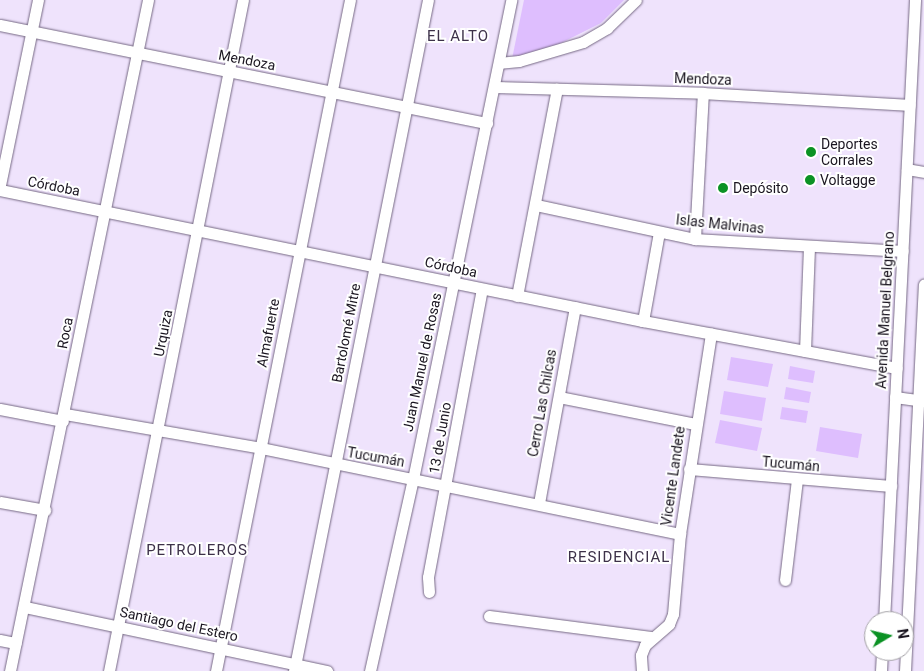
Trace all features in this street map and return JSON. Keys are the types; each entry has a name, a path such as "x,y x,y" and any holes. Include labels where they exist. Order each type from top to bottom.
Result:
{"street":[{"path":"0,186 38,0"},
{"name":"Roca","path":"10,671 45,510 148,0"},
{"name":"Urquiza","path":"109,671 159,430 243,0"},
{"name":"Almafuerte","path":"216,671 350,0"},
{"name":"Bartolomé Mitre","path":"294,668 336,465 404,107 428,0"},
{"name":"Juan Manuel de Rosas","path":"370,671 414,479 511,0"},
{"path":"499,62 519,61 583,42 607,28 636,0"},
{"name":"Avenida Manuel Belgrano","path":"885,611 912,66 919,31 915,0"},
{"name":"Mendoza","path":"0,25 487,123"},
{"path":"912,66 924,60"},
{"path":"912,66 924,72"},
{"name":"Mendoza","path":"494,87 703,93 910,105"},
{"path":"517,296 557,89"},
{"path":"695,239 703,93"},
{"path":"907,169 924,172"},
{"name":"Córdoba","path":"0,190 299,253 374,266 643,321 897,368"},
{"name":"Islas Malvinas","path":"536,204 695,239 903,251"},
{"path":"643,321 659,232"},
{"path":"805,351 809,247"},
{"path":"906,671 921,401 924,284"},
{"name":"13 de Junio","path":"429,592 428,577 447,486 482,289"},
{"name":"Cerro Las Chilcas","path":"539,503 575,307"},
{"name":"Vicente Landete","path":"642,671 641,655 651,637 669,624 673,614 680,534 695,424 711,333"},
{"path":"559,397 695,424"},
{"path":"895,397 921,401"},
{"name":"Tucumán","path":"0,409 159,430 261,448 336,465 539,503 680,534"},
{"name":"Tucumán","path":"689,469 798,480 891,486"},
{"path":"785,580 798,480"},
{"path":"0,502 45,510"},
{"name":"Santiago del Estero","path":"25,607 220,648 294,668 327,671"},
{"path":"489,616 651,637"},
{"path":"0,640 16,643"}],"shaded area":[{"path":"524,0 624,0 601,23 551,48 512,59"},
{"path":"731,357 773,364 768,387 727,380"},
{"path":"790,366 815,371 813,383 788,379"},
{"path":"786,387 811,392 809,403 784,399"},
{"path":"724,391 766,398 762,421 720,414"},
{"path":"782,407 808,411 806,423 780,419"},
{"path":"720,420 762,428 757,451 715,443"},
{"path":"820,427 862,434 858,458 816,451"}],"place":[{"name":"Deportes Corrales","path":"811,152"},
{"name":"Voltagge","path":"810,180"},
{"name":"Depósito","path":"723,188"}],"district":[{"name":"EL ALTO","path":"458,37"},
{"name":"PETROLEROS","path":"197,551"},
{"name":"RESIDENCIAL","path":"619,558"}]}
